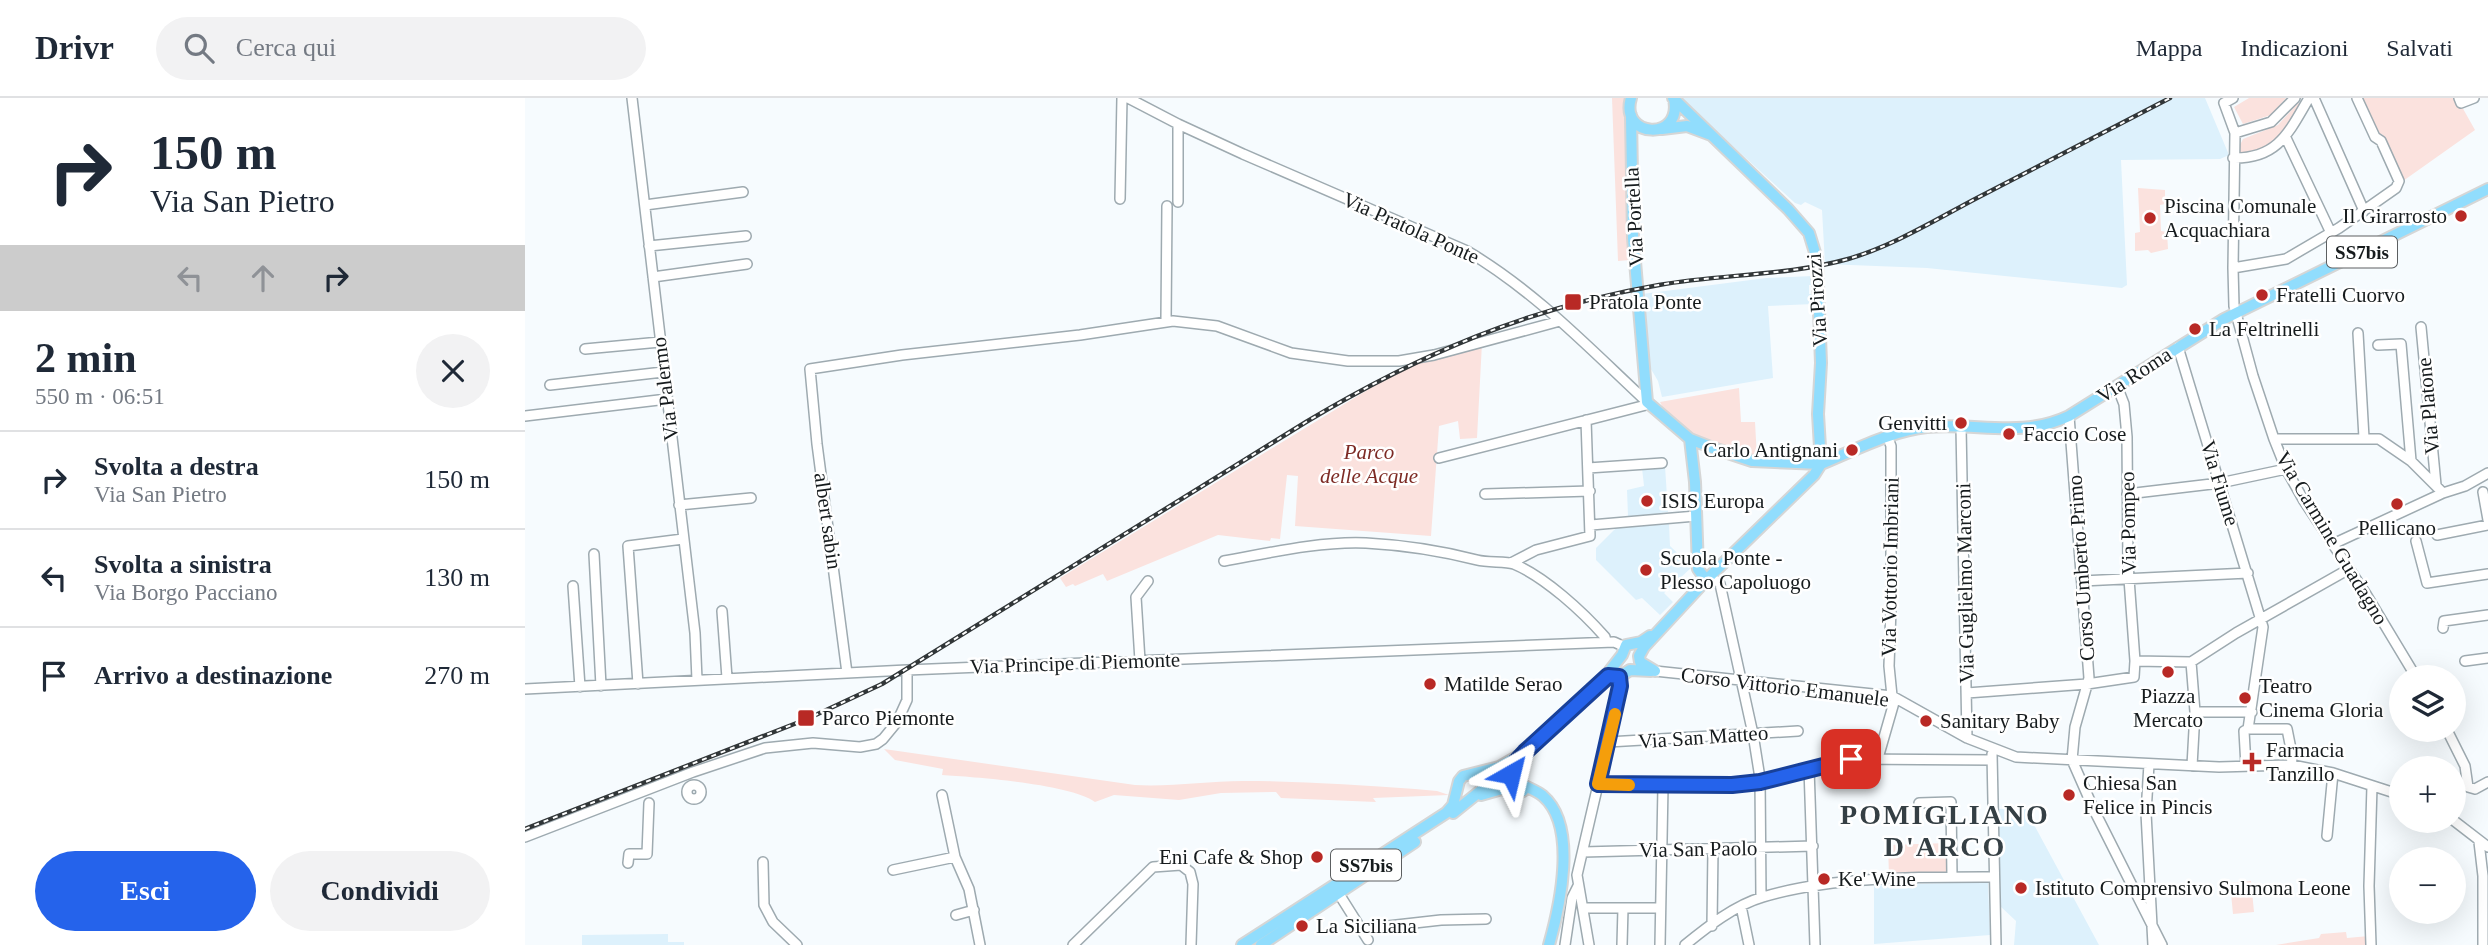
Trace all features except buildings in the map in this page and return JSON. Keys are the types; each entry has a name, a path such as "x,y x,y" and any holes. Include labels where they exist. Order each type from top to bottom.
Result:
{"main road":[{"name":"Via Portella","path":"1631,98 1635,260 1649,403"},
{"path":"1660,129 1674,114 1673,98"},
{"path":"1673,98 1711,135"},
{"path":"1631,115 1644,129 1687,126 1711,135"},
{"name":"Via Pirozzi","path":"1711,135 1798,219 1812,240 1817,259 1821,464"},
{"name":"Via Roma","path":"1658,631 1706,580 1814,475 1821,464 1888,438 1927,427 2028,428 2051,424 2069,416 2178,346 2236,313 2488,190"},
{"name":"Via Pratola Ponte","path":"1649,403 1691,439 1752,461 1821,464"},
{"path":"1691,439 1698,569 1706,580"},
{"name":"SS7bis","path":"1261,945 1427,834 1513,765 1613,677 1609,668 1622,655 1628,644 1641,642 1658,631"},
{"name":"SS7bis","path":"1655,671 1639,659 1644,647 1658,631"},
{"path":"1613,677 1630,670 1655,671"},
{"name":"SS7bis","path":"1242,945 1446,813 1456,799 1459,780 1463,776 1499,766 1525,752"},
{"path":"1513,765 1511,774 1519,785"},
{"path":"1475,772 1500,775 1544,796 1556,810 1560,821 1562,876 1558,914 1549,945"},
{"path":"1471,798 1482,779 1475,772"},
{"path":"1471,798 1502,789 1527,793 1543,804 1559,826"}],"street":[{"name":"Via Palermo","path":"632,98 695,634 697,680"},
{"path":"1120,199 1122,98"},
{"name":"Via Pratola Ponte","path":"1128,98 1178,124 1467,251 1499,269 1649,403"},
{"name":"Via Carmine Guadagno","path":"2233,98 2224,103 2235,133 2232,268 2236,313 2253,376 2286,469 2409,665"},
{"path":"2235,133 2271,122 2295,98"},
{"path":"2233,160 2257,156 2286,138 2312,98"},
{"path":"2312,98 2364,211"},
{"path":"2232,268 2286,259 2331,233 2393,191 2399,181 2357,98"},
{"path":"2459,98 2461,103 2474,98"},
{"path":"1178,124 1178,202"},
{"path":"2286,138 2331,233"},
{"path":"645,205 743,192"},
{"path":"1167,206 1166,321 1217,326 1291,353 1348,361 1380,362 1434,355 1560,321"},
{"path":"649,246 746,236"},
{"path":"653,277 747,264"},
{"name":"albert sabin","path":"847,673 817,444 810,369 927,351 1080,335 1166,321"},
{"name":"Via Platone","path":"2421,327 2436,485"},
{"path":"2358,333 2364,438"},
{"path":"585,349 660,342"},
{"path":"2378,345 2401,344 2411,461"},
{"name":"Via Fiume","path":"2178,346 2263,626 2252,712 2248,729 2244,731 2246,766"},
{"path":"550,385 663,372"},
{"name":"Via Pompeo","path":"2117,386 2124,404 2127,437 2128,580 2135,661"},
{"path":"525,416 667,399"},
{"path":"1439,458 1649,403"},
{"name":"Corso Umberto Primo","path":"2069,416 2089,678 2075,727 2072,761"},
{"path":"1224,561 1303,548 1366,543 1461,556 1495,564 1511,563 1535,550 1590,536 1586,421"},
{"name":"Via Guglielmo Marconi","path":"1961,427 1967,738"},
{"name":"Via Vottorio Imbriani","path":"1888,438 1891,446 1889,666 1894,697"},
{"path":"2274,439 2379,439 2411,461 2443,493"},
{"path":"1588,468 1663,463"},
{"path":"2127,494 2220,483 2286,469"},
{"path":"2333,544 2443,493 2465,486 2488,473"},
{"path":"2437,535 2488,523 2486,492 2465,486"},
{"path":"1485,494 1590,491"},
{"path":"679,505 751,498"},
{"path":"1591,525 1696,516"},
{"path":"638,684 628,545 683,539"},
{"path":"2416,541 2427,583 2488,574"},
{"path":"594,554 601,686"},
{"path":"1511,563 1558,592 1575,606 1605,637 1606,642"},
{"path":"1967,693 2131,678 2134,677 2135,661 2191,662 2349,569"},
{"path":"2082,581 2248,573"},
{"path":"1706,580 1720,584 1753,734 1760,782 1761,897"},
{"path":"1140,661 1136,597 1149,581"},
{"path":"573,586 580,687"},
{"path":"722,611 727,678"},
{"path":"2443,628 2444,621 2488,615"},
{"name":"Via Principe di Piemonte","path":"525,689 907,670 1606,642 1625,647"},
{"path":"2465,661 2488,658"},
{"path":"2191,662 2195,712 2192,766"},
{"path":"525,837 693,772 765,748 813,743 860,747 876,744 883,740 897,722 907,700 907,670"},
{"name":"Corso Vittorio Emanuele","path":"1655,671 1894,697 1967,738 2016,757 2192,766 2291,765 2333,773 2389,791"},
{"path":"1589,945 1577,875 1620,690 1613,677"},
{"path":"1878,758 1894,697"},
{"path":"2195,712 2252,712"},
{"path":"2248,729 2287,729 2291,765"},
{"name":"Via San Matteo","path":"1608,743 1798,731"},
{"path":"2453,742 2465,766 2468,787 2475,789 2488,782"},
{"path":"1993,748 1996,945"},
{"path":"1598,784 1732,785 1760,782 1851,759 1992,760"},
{"path":"2072,761 2162,945"},
{"path":"2149,764 2146,813 2153,945"},
{"path":"1809,768 1815,945"},
{"path":"693,772 695,784"},
{"path":"2327,836 2333,773"},
{"path":"1660,945 1663,786"},
{"path":"2371,945 2369,886 2372,786"},
{"path":"942,795 955,858 969,889 980,945"},
{"path":"1919,803 1951,802 1952,877"},
{"path":"628,863 629,855 647,854 649,803"},
{"path":"2466,831 2483,845 2483,945"},
{"name":"Via San Paolo","path":"1583,852 1813,846"},
{"path":"1712,926 1713,848"},
{"path":"893,870 955,858"},
{"path":"763,862 764,905 773,922 796,945"},
{"path":"1073,945 1153,867 1181,865 1190,872 1192,884 1191,943"},
{"path":"1689,943 1741,906 1761,897 1813,886 1994,877"},
{"path":"1565,945 1572,898 1579,885"},
{"path":"1339,894 1367,940"},
{"path":"1741,906 1749,945"},
{"path":"1583,908 1660,908"},
{"path":"1622,945 1623,908"},
{"path":"956,915 974,911"},
{"path":"1361,929 1441,920 1486,919"}],"shaded area":[{"path":"1680,98 2205,98 2229,155 2220,159 2121,160 2127,285 2122,288 1927,268 1825,264 1822,210 1805,202 1801,205 1795,203"},
{"path":"1813,276 1809,294 1814,294 1814,304 1768,306 1773,378 1662,397 1658,381 1648,364 1642,294 1766,278"},
{"name":"ISIS Europa","path":"1665,466 1668,512 1660,515 1628,516 1627,490 1644,486 1642,468"},
{"name":"Scuola Ponte - Plesso Capoluogo","path":"1669,524 1670,546 1692,567 1664,593 1673,602 1660,615 1642,598 1636,600 1596,560 1596,548 1616,528"},
{"path":"2025,808 2099,945 2014,945 2016,921 1999,905 1997,809"},
{"path":"1988,882 1990,935 1874,944 1874,885"},
{"path":"668,934 668,942 684,942 684,945 582,945 582,935"}],"green space":[{"path":"1612,98 1625,98 1630,260 1618,261"},
{"path":"2249,98 2286,98 2271,115 2243,124 2234,107"},
{"path":"2360,98 2457,98 2475,130 2403,181 2382,134 2377,135"},
{"path":"2298,103 2303,106 2277,140 2261,151 2239,156 2237,151 2243,139 2278,125"},
{"name":"Piscina Comunale Acquachiara","path":"2138,188 2165,190 2165,204 2160,205 2161,231 2167,232 2168,249 2151,253 2148,250 2135,251 2135,233 2140,232"},
{"name":"Parco delle Acque","path":"1482,343 1477,438 1460,439 1458,421 1439,426 1431,536 1295,526 1298,476 1287,475 1280,539 1271,538 1270,541 1218,535 1107,581 1103,574 1066,587 1060,578 1374,386 1417,364"},
{"path":"1739,388 1741,422 1755,422 1757,458 1717,445 1688,431 1676,423 1660,402"},
{"path":"884,749 1135,785 1229,781 1286,782 1415,789 1449,795 1373,798 1376,802 1281,798 1276,792 1221,793 1179,800 1114,795 1095,802 1066,790 1045,786 942,775 943,769 895,760"},
{"path":"1948,843 1949,873 1889,876 1888,845"},
{"path":"2251,881 2254,912 2233,914 2230,883"},
{"path":"2346,932 2347,938 2369,936 2369,945 2276,945 2319,938 2321,934"}],"railway":[{"path":"525,829 807,719 882,684 1306,422 1433,355 1519,321 1611,295 1682,281 1801,269 1865,254 1914,232 2170,98"}],"slow traffic":[{"path":"1615,714 1598,784 1629,785"}],"place":[{"name":"Il Girarrosto","path":"2461,216"},
{"name":"Piscina Comunale Acquachiara","path":"2150,218"},
{"name":"Fratelli Cuorvo","path":"2262,295"},
{"name":"Pratola Ponte","path":"1573,302"},
{"name":"La Feltrinelli","path":"2195,329"},
{"name":"Genvitti","path":"1961,423"},
{"name":"Faccio Cose","path":"2009,434"},
{"name":"Carlo Antignani","path":"1852,450"},
{"name":"ISIS Europa","path":"1647,501"},
{"name":"Pellicano","path":"2397,504"},
{"name":"Scuola Ponte - Plesso Capoluogo","path":"1646,570"},
{"name":"Piazza Mercato","path":"2168,672"},
{"name":"Matilde Serao","path":"1430,684"},
{"name":"Teatro Cinema Gloria","path":"2245,698"},
{"name":"Parco Piemonte","path":"806,718"},
{"name":"Sanitary Baby","path":"1926,721"},
{"name":"Farmacia Tanzillo","path":"2252,762"},
{"name":"Chiesa San Felice in Pincis","path":"2069,795"},
{"name":"Eni Cafe & Shop","path":"1317,857"},
{"name":"Ke' Wine","path":"1824,879"},
{"name":"Istituto Comprensivo Sulmona Leone","path":"2021,888"},
{"name":"La Siciliana","path":"1302,926"}],"district":[{"name":"POMIGLIANO D'ARCO","path":"1945,830"}],"route":[{"path":"1511,774 1513,765 1525,752 1608,676 1619,677 1620,686 1598,784 1732,785 1760,782 1851,759"}]}
